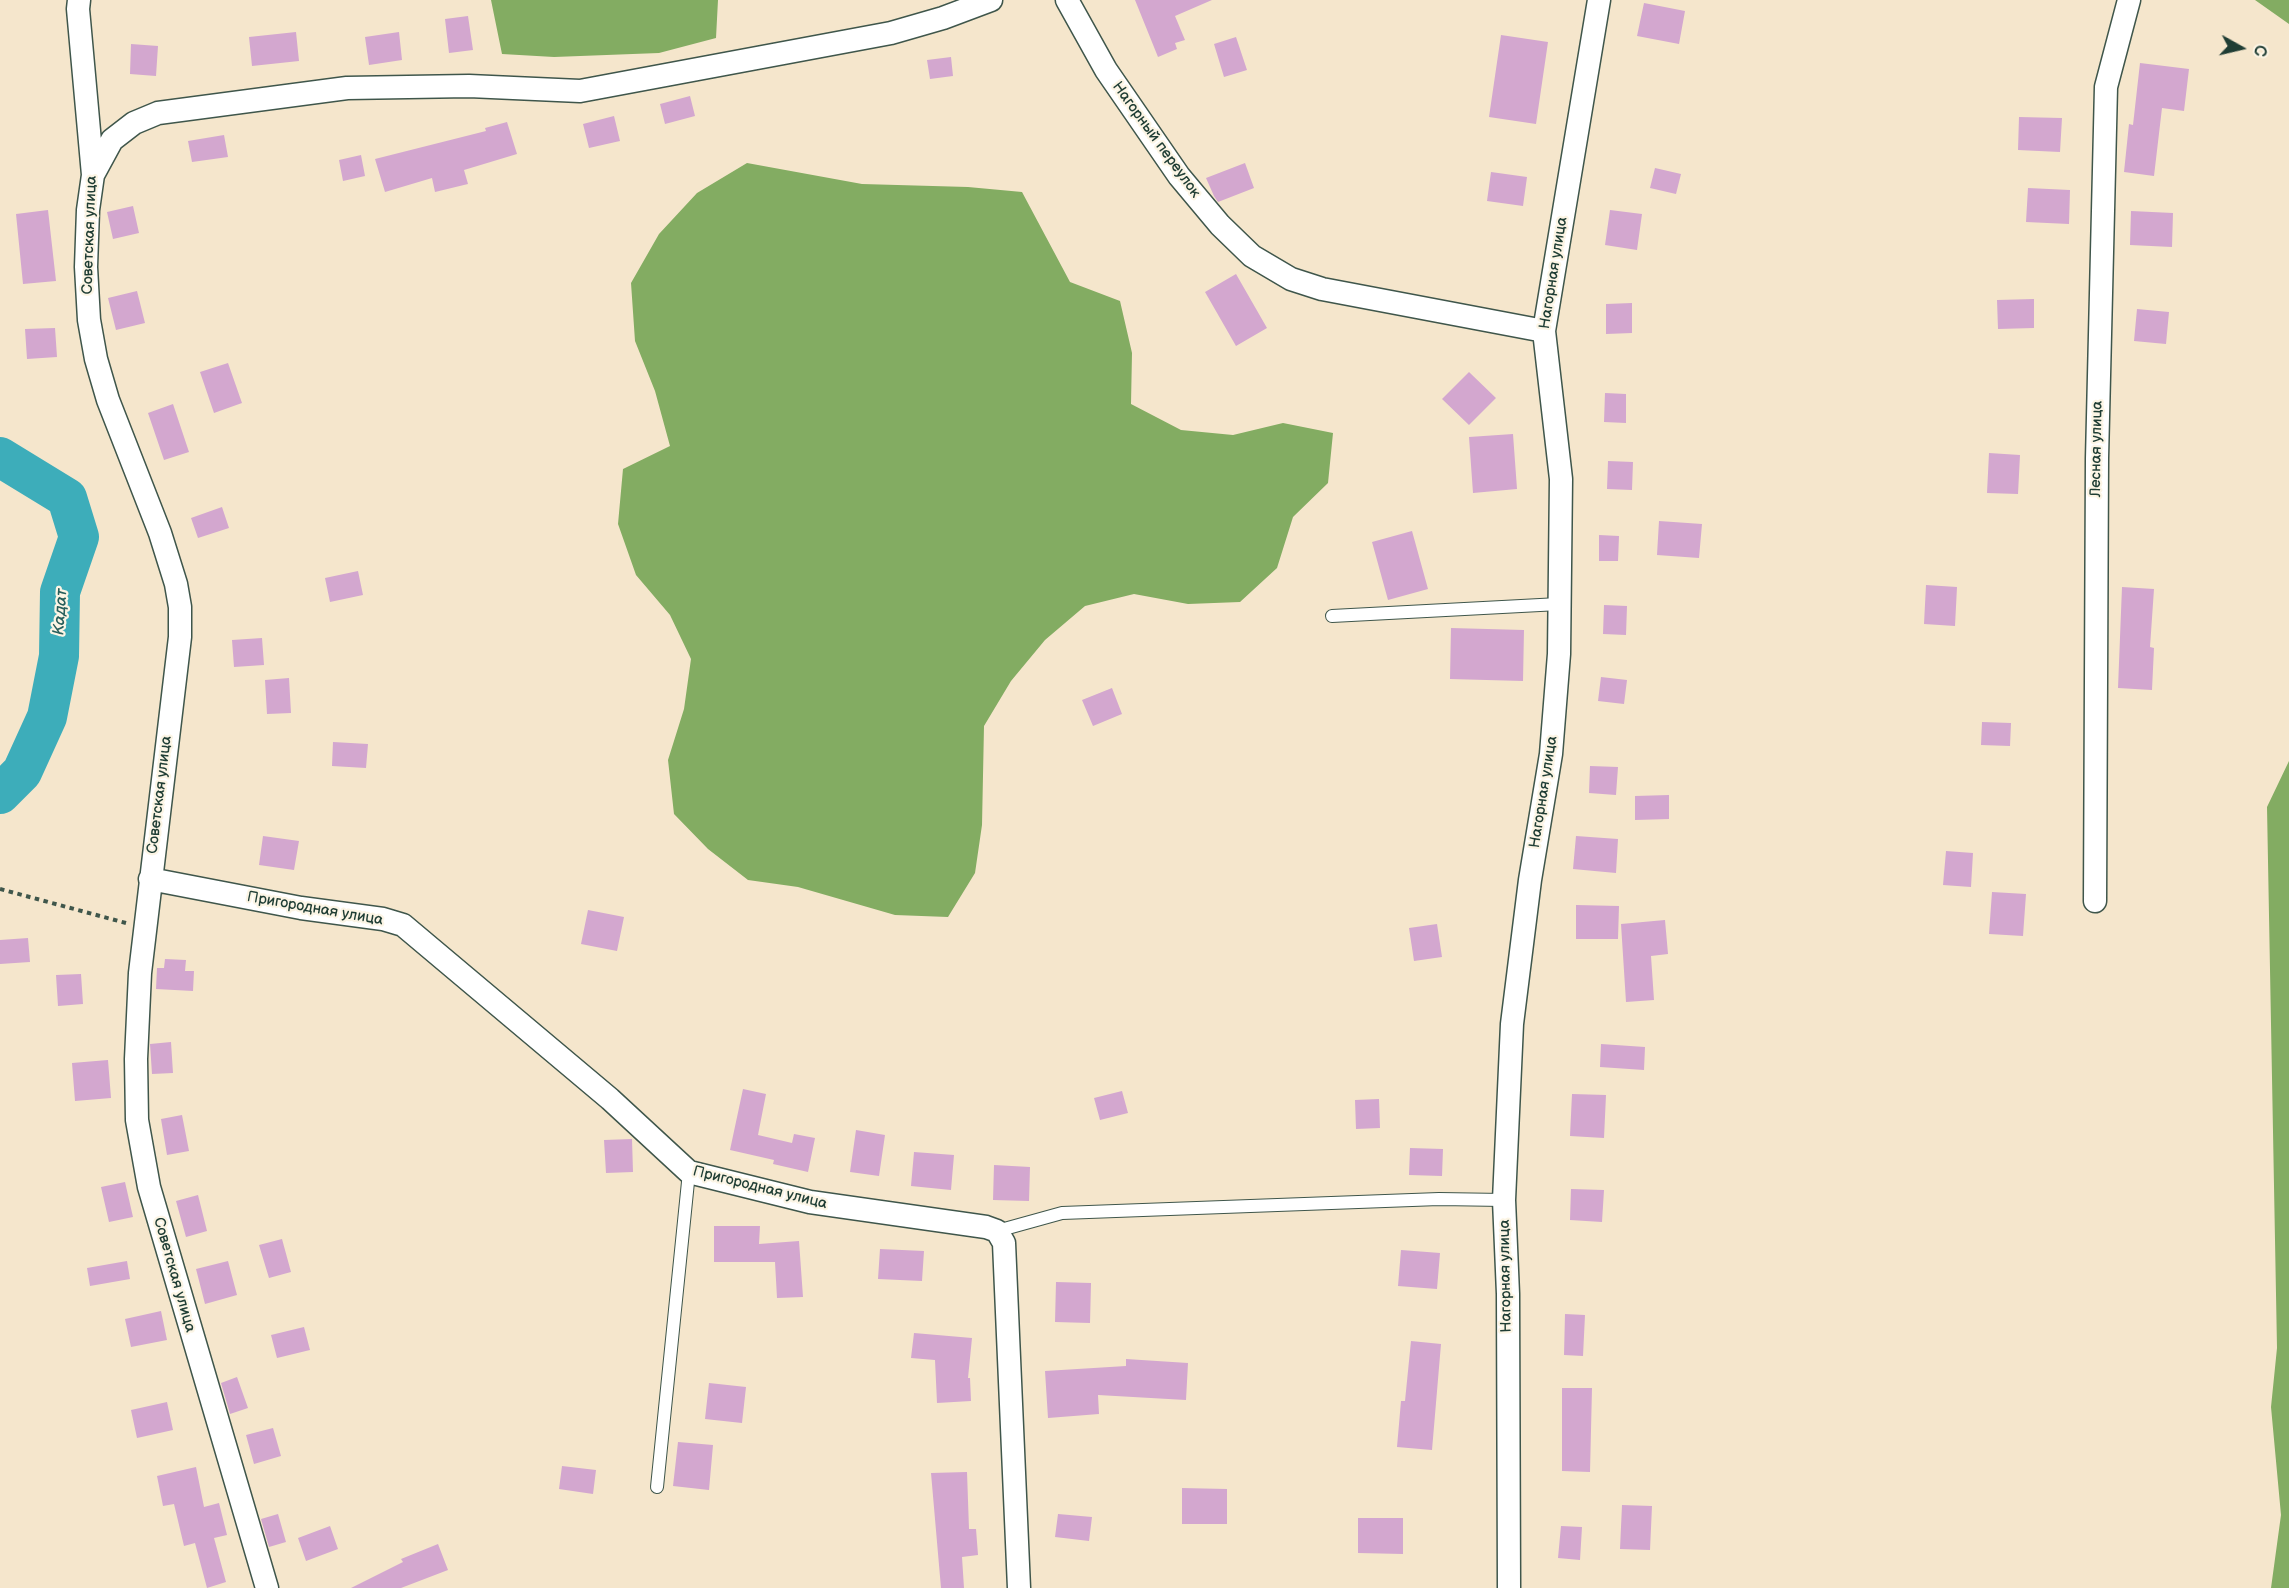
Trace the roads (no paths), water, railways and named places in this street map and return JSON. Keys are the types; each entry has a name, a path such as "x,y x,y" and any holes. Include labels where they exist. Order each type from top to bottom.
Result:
{"street":[{"name":"Советская улица","path":"79,0 93,175 88,210 86,267 89,320 96,359 108,400 160,533 176,584 180,607 180,636 140,973 136,1069 137,1120 149,1187 267,1588"},
{"path":"93,175 112,140 134,123 158,113 347,88 469,86 580,91 891,33 943,18 991,0"},
{"name":"Нагорный переулок","path":"1067,0 1106,70 1179,176 1220,225 1252,256 1291,279 1322,290 1544,331"},
{"name":"Нагорная улица","path":"1509,1588 1508,1305 1504,1200 1512,1024 1530,880 1551,754 1559,654 1561,479 1544,331 1599,0"},
{"name":"Лесная улица","path":"2095,901 2097,458 2106,87 2129,0"},
{"name":"Пригородная улица","path":"150,879 301,908 383,919 403,925 610,1099 689,1172 810,1203 986,1227 997,1231"},
{"path":"997,1231 1004,1243 1020,1588"}],"lane":[{"path":"1332,616 1559,604"},
{"path":"657,1487 689,1172"},
{"path":"997,1231 1062,1213 1439,1199 1504,1200"}],"waterway":[{"name":"Кадат","path":"0,457 67,498 79,537 60,592 59,656 47,717 22,772 0,794"}]}
